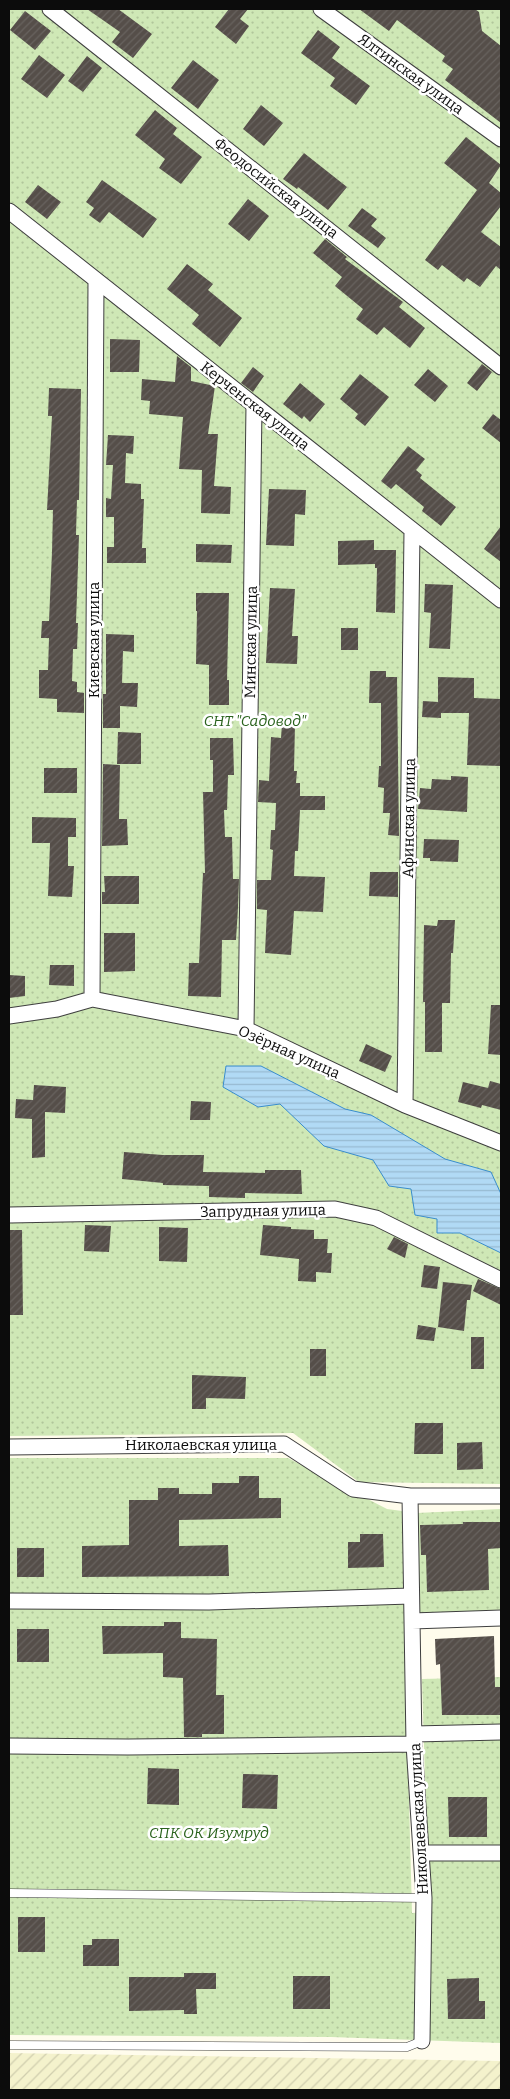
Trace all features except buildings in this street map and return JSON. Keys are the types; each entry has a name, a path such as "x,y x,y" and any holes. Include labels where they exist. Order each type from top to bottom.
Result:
{"street":[{"name":"Феодосийская улица","path":"50,9 501,367"},
{"name":"Ялтинская улица","path":"321,9 501,139"},
{"name":"Керченская улица","path":"9,211 501,600"},
{"name":"Киевская улица","path":"92,999 96,281"},
{"name":"Минская улица","path":"246,1029 254,405"},
{"name":"Афинская улица","path":"405,1105 412,531"},
{"name":"Озёрная улица","path":"9,1016 57,1009 92,999 246,1029 405,1105 501,1143"},
{"name":"Запрудная улица","path":"9,1215 335,1209 376,1218 501,1280"},
{"name":"Николаевская улица","path":"9,1446 284,1444 353,1489 410,1496 501,1496"},
{"name":"Николаевская улица","path":"410,1496 414,1739 424,1898 422,2041"},
{"path":"9,1601 209,1602 411,1596"},
{"path":"412,1621 501,1618"},
{"path":"9,1746 128,1747 414,1739 501,1732"},
{"path":"421,1853 501,1853"}],"lane":[{"path":"9,1893 424,1898"},
{"path":"9,2044 407,2048 422,2041"}],"shaded area":[{"path":"9,2053 501,2061 501,2090 9,2090"}],"green space":[{"name":"СНТ \"Садовод\"","path":"9,9 501,9 501,1484 359,1482 293,1433 9,1436"},
{"name":"СПК ОК Изумруд","path":"9,1458 288,1458 387,1509 417,1513 501,1509 501,1611 404,1614 412,1913 429,1912 422,1679 501,1677 501,2043 331,2037 9,2035"}],"water":[{"path":"226,1066 261,1066 345,1109 371,1115 445,1159 491,1172 501,1194 501,1253 460,1233 437,1233 437,1219 415,1215 411,1189 389,1186 373,1160 324,1146 280,1104 258,1107 223,1087"}]}
